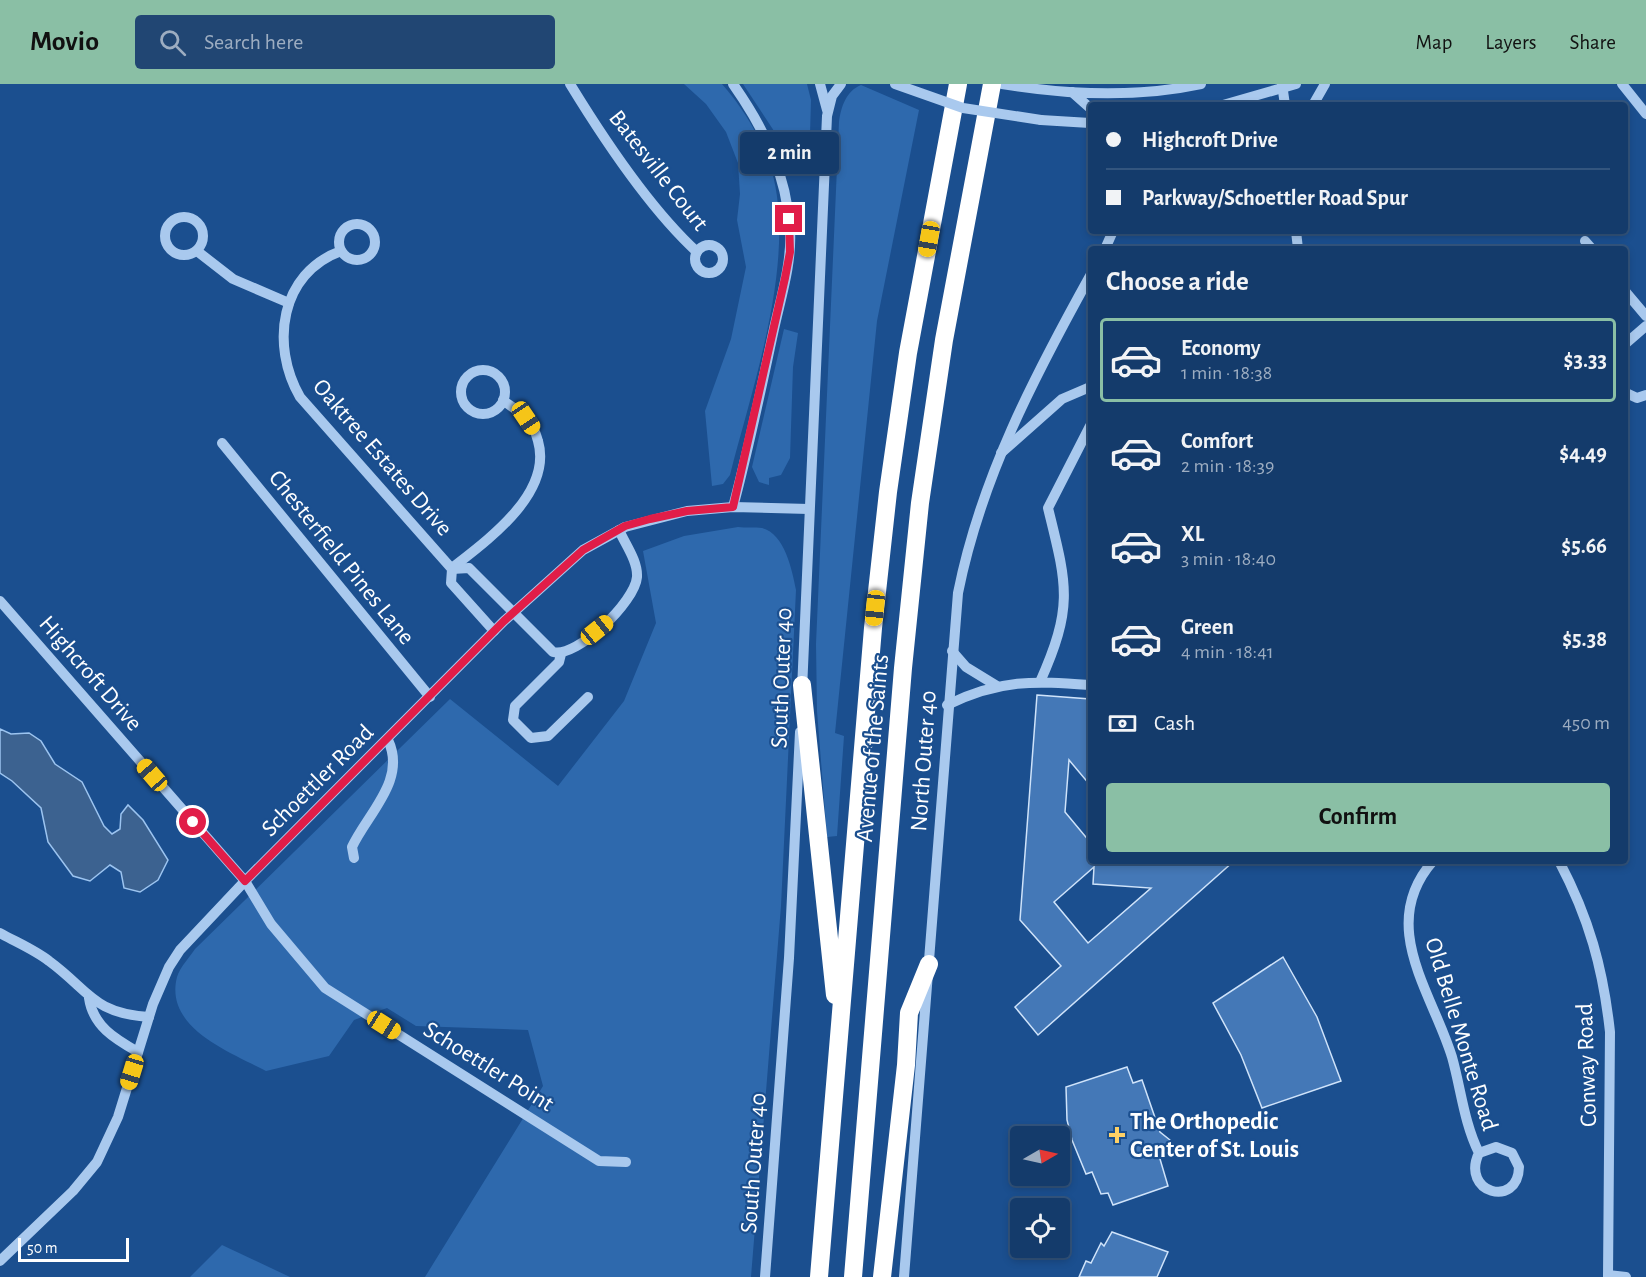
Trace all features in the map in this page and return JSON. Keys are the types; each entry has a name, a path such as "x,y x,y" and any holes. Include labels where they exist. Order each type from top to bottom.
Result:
{"highway":[{"name":"Avenue of the Saints","path":"819,1277 872,639 888,492 908,353 958,84"},
{"name":"Avenue of the Saints","path":"853,1277 903,668 920,503 944,340 992,84"},
{"path":"802,685 839,1032"},
{"path":"882,1277 906,1065 909,1013 929,964"}],"street":[{"name":"Batesville Court","path":"570,84 619,158 670,226 697,252"},
{"path":"733,84 758,120 768,140 782,183 790,231 785,278 733,507"},
{"path":"820,84 827,116"},
{"name":"South Outer 40","path":"765,1277 789,958 827,116 832,96 841,84"},
{"path":"895,84 963,108 1041,120 1088,123"},
{"path":"1002,84 1042,91 1072,92 1166,92 1201,84"},
{"path":"1233,102 1296,84"},
{"path":"1315,102 1325,84"},
{"path":"1623,84 1646,114"},
{"path":"1283,87 1285,102"},
{"path":"1072,92 1088,106"},
{"path":"197,251 233,279 290,303"},
{"name":"Oaktree Estates Drive","path":"341,251 324,258 310,268 302,277 290,303 284,328 287,371 300,397 452,569 451,583 494,631"},
{"name":"North Outer 40","path":"903,1277 929,964 947,705 952,651 966,555 979,508 999,455 1024,400 1088,280"},
{"path":"1628,295 1646,316"},
{"path":"1628,342 1646,326"},
{"path":"480,369 494,372 503,384 503,400 491,412 484,414 469,409 462,398 464,380 469,374 480,369"},
{"path":"999,455 1062,399 1088,388"},
{"path":"1628,394 1637,398 1646,395"},
{"path":"452,569 473,553 523,504 539,473 541,458 535,431 526,418 503,400"},
{"path":"1040,682 1062,626 1065,601 1064,573 1048,508 1088,430"},
{"name":"Chesterfield Pines Lane","path":"222,443 430,697"},
{"name":"Schoettler Road","path":"0,1261 73,1191 97,1162 115,1127 149,1017 169,967 180,950 245,881 388,740 494,631 583,550 619,530 650,519 687,511 733,507 809,509"},
{"path":"588,697 548,736 531,738 513,720 515,706 560,662 561,654 570,652 610,620 627,602 637,579 637,567 619,530"},
{"name":"Oaktree Estates Drive","path":"452,569 469,568 553,652 561,654"},
{"name":"Highcroft Drive","path":"0,601 245,881"},
{"path":"952,651 966,667 997,686"},
{"path":"947,705 997,686 1040,682 1088,685"},
{"path":"354,858 352,847 378,806 394,767 393,750 388,740"},
{"name":"Old Belle Monte Road","path":"1431,864 1419,880 1412,897 1408,920 1410,945 1416,968 1445,1037 1472,1139 1479,1154 1474,1169 1482,1186 1499,1192 1507,1190 1516,1182 1519,1167 1512,1153 1496,1147 1479,1154"},
{"name":"Conway Road","path":"1559,864 1591,930 1606,995 1610,1032 1608,1276"},
{"name":"Schoettler Point","path":"245,881 272,924 325,988 599,1161 626,1162"},
{"path":"0,933 47,959 69,976 88,998 122,1014 149,1017"},
{"path":"88,998 91,1014 98,1023 112,1037 138,1052"},
{"path":"1608,1276 1626,1277"}],"shaded area":[{"path":"684,84 722,84 743,111 760,140 769,162 777,198 779,236 776,277 761,360 730,475 723,484 712,486 705,411 731,339 746,267 737,220 740,194 738,163 726,132 706,104"},
{"path":"743,84 807,84 811,100 809,169 788,170 774,131"},
{"path":"861,85 919,110 877,321 835,733 844,736 837,836 827,837 817,711 816,644 839,122 845,100"},
{"path":"784,329 798,333 793,367 790,458 781,475 769,478 769,485 759,482 752,467"},
{"path":"738,527 762,528 776,537 786,554 796,590 781,906 751,1277 425,1277 543,1086 528,1030 416,1026 387,1008 354,1020 329,1056 266,1071 219,1046 190,1024 180,1011 176,995 178,973 195,949 450,699 558,786 624,701 656,623 643,551 684,536"},
{"path":"0,729 11,734 29,733 41,741 55,764 82,782 104,826 112,834 120,829 121,814 128,805 143,820 168,860 158,880 140,892 124,888 121,872 110,865 90,881 73,876 48,842 41,808 0,773"},
{"path":"222,1245 290,1277 190,1277"}],"building":[{"path":"1037,695 1088,699 1088,783 1069,760 1065,812 1088,840 1088,864 1231,864 1038,1035 1015,1007 1061,966 1020,920","holes":["1094,867 1093,884 1151,888 1088,943 1054,902"]},
{"path":"1283,957 1317,1017 1341,1081 1262,1108 1241,1055 1213,1003"},
{"path":"1127,1067 1133,1083 1142,1080 1160,1132 1170,1140 1170,1150 1160,1159 1168,1186 1113,1205 1108,1193 1101,1194 1092,1172 1086,1174 1072,1140 1067,1120 1066,1087"},
{"path":"1112,1232 1168,1252 1157,1277 1079,1277 1086,1261 1091,1263 1101,1243 1104,1246"}],"place":[{"name":"The Orthopedic Center of St. Louis","path":"1117,1135"}],"route":[{"path":"193,822 245,881 504,621 583,550 625,526 687,511 733,507 749,447 785,278 790,252 789,219"}]}
